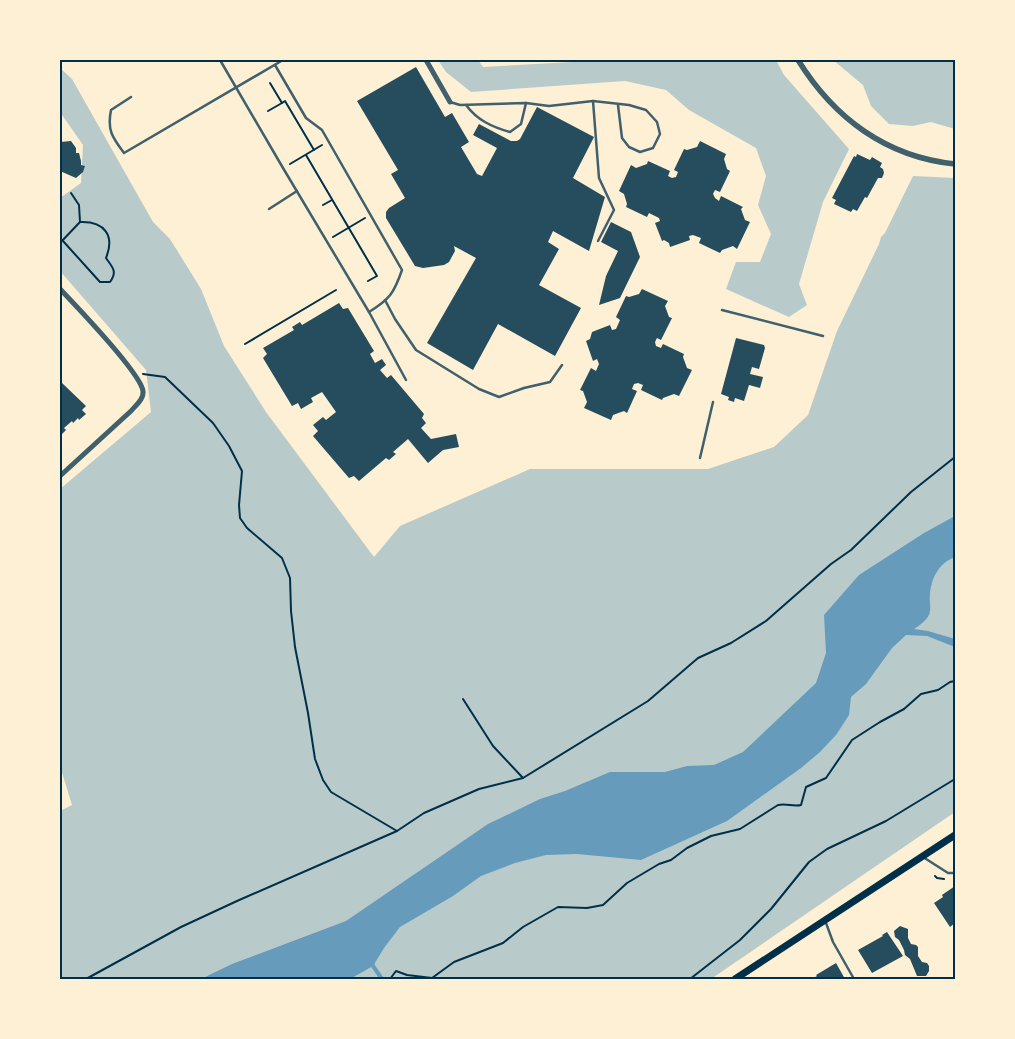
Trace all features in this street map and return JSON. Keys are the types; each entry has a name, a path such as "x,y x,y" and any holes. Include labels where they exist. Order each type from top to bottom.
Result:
{"main road":[{"path":"735,979 955,835"}],"street":[{"path":"426,60 450,102"},
{"path":"798,60 828,101 858,128 908,154 926,160 955,164"},
{"path":"60,289 111,344 141,385 143,394 131,410 60,476"}],"lane":[{"path":"220,60 296,191 370,312 406,380"},
{"path":"131,97 110,110 108,123 113,138 124,153 283,60"},
{"path":"274,65 306,118 322,130 402,270 395,290 370,312"},
{"path":"450,102 460,105 526,104 549,106 593,101 629,106 646,110 657,122 660,134 653,148 640,152 629,147 622,138 618,105"},
{"path":"593,101 599,178 614,210 598,241"},
{"path":"466,105 473,114 492,127 510,132 521,124 526,104"},
{"path":"268,209 296,191"},
{"path":"385,300 395,319 416,350 479,388 499,397 524,388 550,382 562,365"},
{"path":"722,310 824,336"},
{"path":"700,458 714,402"},
{"path":"922,856 948,872 955,873"},
{"path":"825,920 833,942 854,979"}],"path":[{"path":"270,83 282,103"},
{"path":"268,111 285,101 314,150"},
{"path":"290,164 322,145"},
{"path":"306,154 378,276 368,281"},
{"path":"60,243 80,222 79,205 71,193"},
{"path":"323,205 332,199"},
{"path":"333,237 365,218"},
{"path":"63,241 100,282 110,282 115,270 106,258 110,248 108,235 95,224 80,222"},
{"path":"245,344 336,290"},
{"path":"133,373 165,377 213,423 228,446 242,471 239,505 240,518 247,528 282,558 290,578 295,647 315,759 320,773 330,792 397,831"},
{"path":"86,979 181,927 397,831 424,813 469,793 523,778 648,702 698,658 731,643 766,622 831,564 851,550 911,492 955,457"},
{"path":"390,979 396,970 407,975 432,978 454,962 503,942 522,926 558,908 587,908 603,904 627,883 711,836 740,829 778,805 785,803 794,806 801,805 806,788 826,778 852,740 904,709 921,694 938,690 955,681"},
{"path":"463,699 493,746 523,778"},
{"path":"690,979 740,940 771,908 809,862 827,849 886,821 955,779"}],"shaded area":[{"path":"438,60 478,60 483,67 609,60 776,60 784,75 849,149 823,202 799,284 807,305 789,317 726,289 736,262 760,262 771,234 758,205 766,176 756,148 689,110 666,90 625,81 471,92 446,72"},
{"path":"833,60 955,60 955,129 931,122 913,126 889,124 871,106 863,85"},
{"path":"60,68 72,79 153,222 170,239 201,289 224,346 266,412 374,557 400,526 530,469 708,469 774,447 808,415 837,331 881,237 885,233 913,176 955,178 955,812 711,979 60,979 60,811 72,805 60,766 60,489 151,412 146,370 60,271 60,198 81,183 83,145 60,112"}],"water":[{"path":"955,516 955,557 944,563 934,577 928,617 914,629 955,639 955,647 927,636 906,635 892,648 866,684 851,697 849,715 836,735 820,752 801,768 727,821 641,860 577,854 546,855 515,863 481,876 453,896 400,927 373,966 350,979 201,979 232,964 346,921 488,824 540,799 565,791 610,772 665,772 687,766 714,765 743,752 816,683 826,653 824,615 859,575 924,533"}],"building":[{"path":"416,67 445,117 452,113 469,142 461,147 477,174 482,176 497,148 473,135 479,124 511,141 517,141 520,139 537,107 594,137 573,178 605,197 589,251 553,231 548,242 559,249 539,285 581,308 555,356 498,324 473,370 427,343 476,258 454,246 455,251 449,262 444,265 423,268 415,266 386,218 386,212 389,208 405,198 391,174 398,170 357,101"},
{"path":"71,141 76,148 76,153 79,153 81,165 85,166 83,172 76,178 60,171 60,142"},
{"path":"700,141 726,154 724,159 727,169 730,171 720,192 715,190 713,194 715,198 719,201 721,196 743,207 741,209 745,220 750,222 737,249 733,246 722,250 720,253 699,243 701,238 693,235 689,236 690,240 670,247 669,243 664,240 662,241 655,223 660,221 659,218 649,213 647,217 626,207 624,194 619,191 631,165 636,168 647,164 648,161 670,171 668,176 676,177 678,172 674,170 684,149 697,147"},
{"path":"857,154 870,160 872,157 882,163 880,167 884,173 882,178 878,178 857,211 853,209 851,212 834,204 836,200 832,198 854,156 856,157"},
{"path":"611,222 631,232 640,257 620,298 599,305 606,276 618,251 601,242"},
{"path":"642,289 668,301 665,306 669,317 672,318 661,340 657,338 656,346 661,348 663,344 684,354 683,357 687,368 692,370 679,396 674,394 662,400 641,390 643,385 634,384 632,389 637,391 627,413 624,411 613,415 611,420 584,408 587,402 583,391 580,390 591,368 596,371 599,364 597,359 593,361 586,341 590,339 592,332 610,325 612,330 616,329 620,320 616,317 626,296 639,294"},
{"path":"339,303 343,309 348,308 374,351 370,354 375,363 382,359 386,365 380,370 387,378 391,375 424,414 422,418 426,423 421,428 431,439 456,434 459,447 443,450 428,463 408,439 393,452 396,454 389,460 386,458 359,481 354,476 349,478 313,436 318,431 313,425 323,417 326,420 336,412 322,392 311,398 313,402 301,409 298,403 292,406 263,358 267,354 263,348 294,330 292,327 300,322 302,325"},
{"path":"736,338 764,345 765,348 759,369 752,367 750,374 763,377 760,388 749,385 744,401 735,398 734,402 728,400 729,397 721,394"},
{"path":"61,382 86,406 82,410 86,414 73,423 72,421 64,428 66,430 60,436"},
{"path":"955,886 955,923 950,927 934,903"},
{"path":"900,926 908,929 908,938 911,944 918,947 918,956 922,962 927,963 929,966 926,976 917,976 910,959 905,955 899,940 895,937 894,931"},
{"path":"887,932 903,956 872,973 858,950"},
{"path":"836,963 845,979 812,979 816,975"}],"waterway":[{"path":"372,962 382,979"}]}
